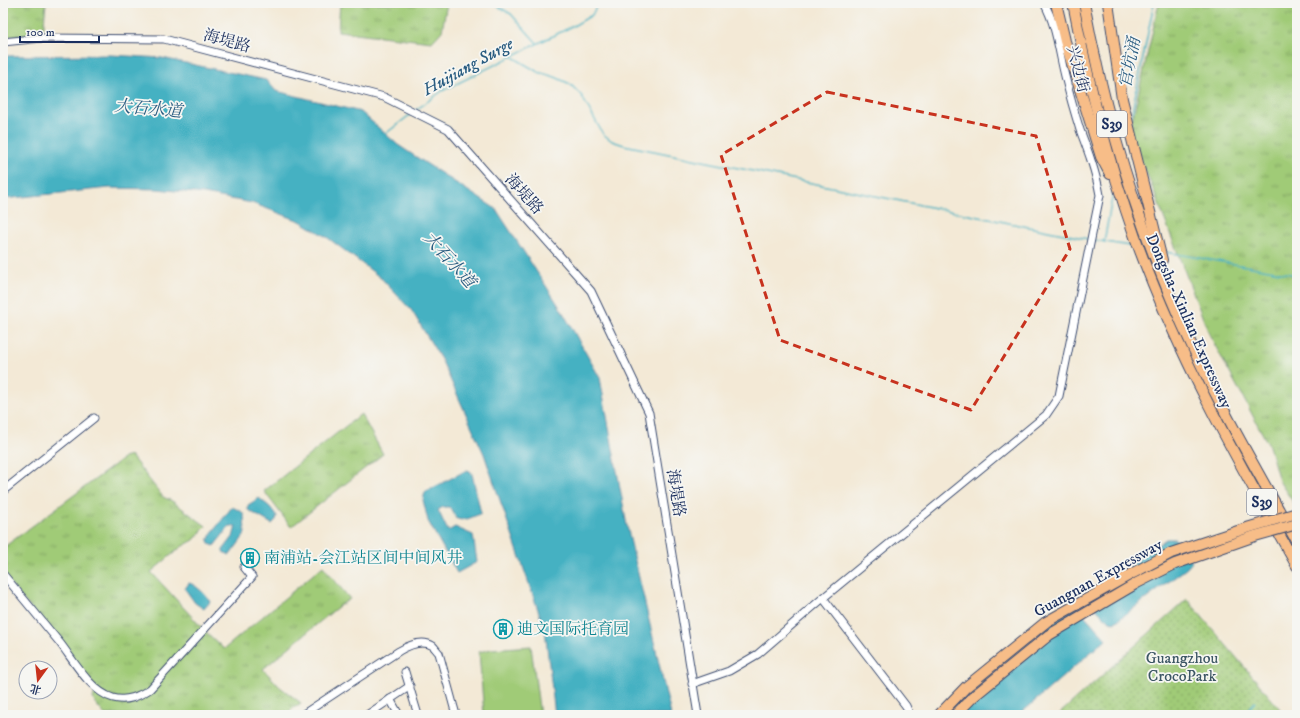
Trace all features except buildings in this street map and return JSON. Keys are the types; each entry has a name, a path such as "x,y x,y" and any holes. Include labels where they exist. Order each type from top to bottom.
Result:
{"highway":[{"path":"1056,3 1065,41 1101,157 1122,199"},
{"name":"Dongsha-Xinlian Expressway","path":"1073,3 1090,85 1122,199 1135,238 1179,343 1226,439 1297,566"},
{"name":"Dongsha-Xinlian Expressway","path":"1084,3 1108,112 1155,258 1193,348 1236,431 1297,542"},
{"path":"1108,3 1118,63 1122,99 1172,298"},
{"name":"Guangnan Expressway","path":"940,715 966,687 1046,622 1171,553 1297,513"},
{"name":"Guangnan Expressway","path":"955,715 974,696 1049,635 1137,583 1175,564 1255,536 1297,524"}],"street":[{"name":"兴边街","path":"692,684 729,671 758,654 823,598 1046,415 1059,396 1100,195 1098,180 1065,79 1057,39 1044,3"},
{"name":"海堤路","path":"3,42 42,38 164,39 384,97 448,129 591,291 649,413 698,715"},
{"path":"3,491 94,418"},
{"path":"3,574 87,679 100,691 111,697 125,699 136,697 150,689 252,577 244,567"},
{"path":"823,598 906,706 910,715"},
{"path":"302,715 399,651 411,644 423,643 432,646 439,653 456,715"},
{"path":"405,672 418,715"},
{"path":"367,715 390,698 410,686"},
{"path":"390,698 399,715"}],"highlighted area":[{"path":"827,92 1036,136 1070,249 971,410 780,340 721,155"}],"green space":[{"path":"3,3 46,3 43,34 3,37"},
{"path":"340,3 447,3 442,31 432,42 338,31"},
{"path":"1159,3 1297,3 1297,508 1279,481 1269,446 1209,334 1151,184 1129,134"},
{"path":"361,414 383,454 291,527 264,491"},
{"path":"131,456 163,497 172,501 206,526 194,540 181,547 151,572 204,630 224,649 323,566 350,599 339,606 263,669 280,687 301,703 284,715 105,715 95,703 93,698 96,688 3,575 3,547 124,458"},
{"name":"Guangzhou CrocoPark","path":"1187,599 1285,715 1058,715"},
{"path":"531,646 540,715 484,715 479,652 491,649"}],"water":[{"name":"大石水道","path":"111,55 162,58 266,80 276,91 361,112 398,145 496,209 561,309 600,378 627,526 671,715 555,715 545,630 484,454 442,361 412,311 381,278 328,238 300,221 252,203 204,194 157,189 109,188 3,199 3,56"},
{"path":"467,470 472,474 481,513 461,520 456,518 449,507 443,507 438,510 448,531 455,527 473,535 477,562 457,573 428,521 423,500 425,492"},
{"path":"259,498 270,507 277,516 276,520 272,524 248,510 248,505"},
{"path":"232,507 241,511 244,515 245,532 244,536 230,555 223,552 223,550 233,537 236,526 230,526 214,546 208,541 211,534"},
{"path":"1166,539 1175,539 1188,554 1192,562 1187,568 1114,623 1104,617 1091,602 1146,553"},
{"path":"189,583 198,588 209,600 210,602 204,609 195,603 185,589"},
{"path":"1077,607 1106,639 1019,715 956,715 1053,622"}],"waterway":[{"path":"492,3 511,14 537,43"},
{"name":"Huijiang Surge","path":"416,110 442,91 575,25 592,15 598,3"},
{"name":"官坑涌","path":"1131,117 1154,3"},
{"path":"511,56 538,72 555,77 570,84 581,95 603,134 612,141 624,145 1088,239"},
{"name":"Huijiang Surge","path":"384,135 411,114"},
{"name":"官坑涌","path":"1104,242 1113,193"},
{"path":"1094,240 1135,247"},
{"path":"1165,252 1297,275"},
{"path":"1243,715 1255,702"}],"place":[{"name":"南浦站-会江站区间中间风井","path":"250,558"},
{"name":"迪文国际托育园","path":"503,629"}]}
